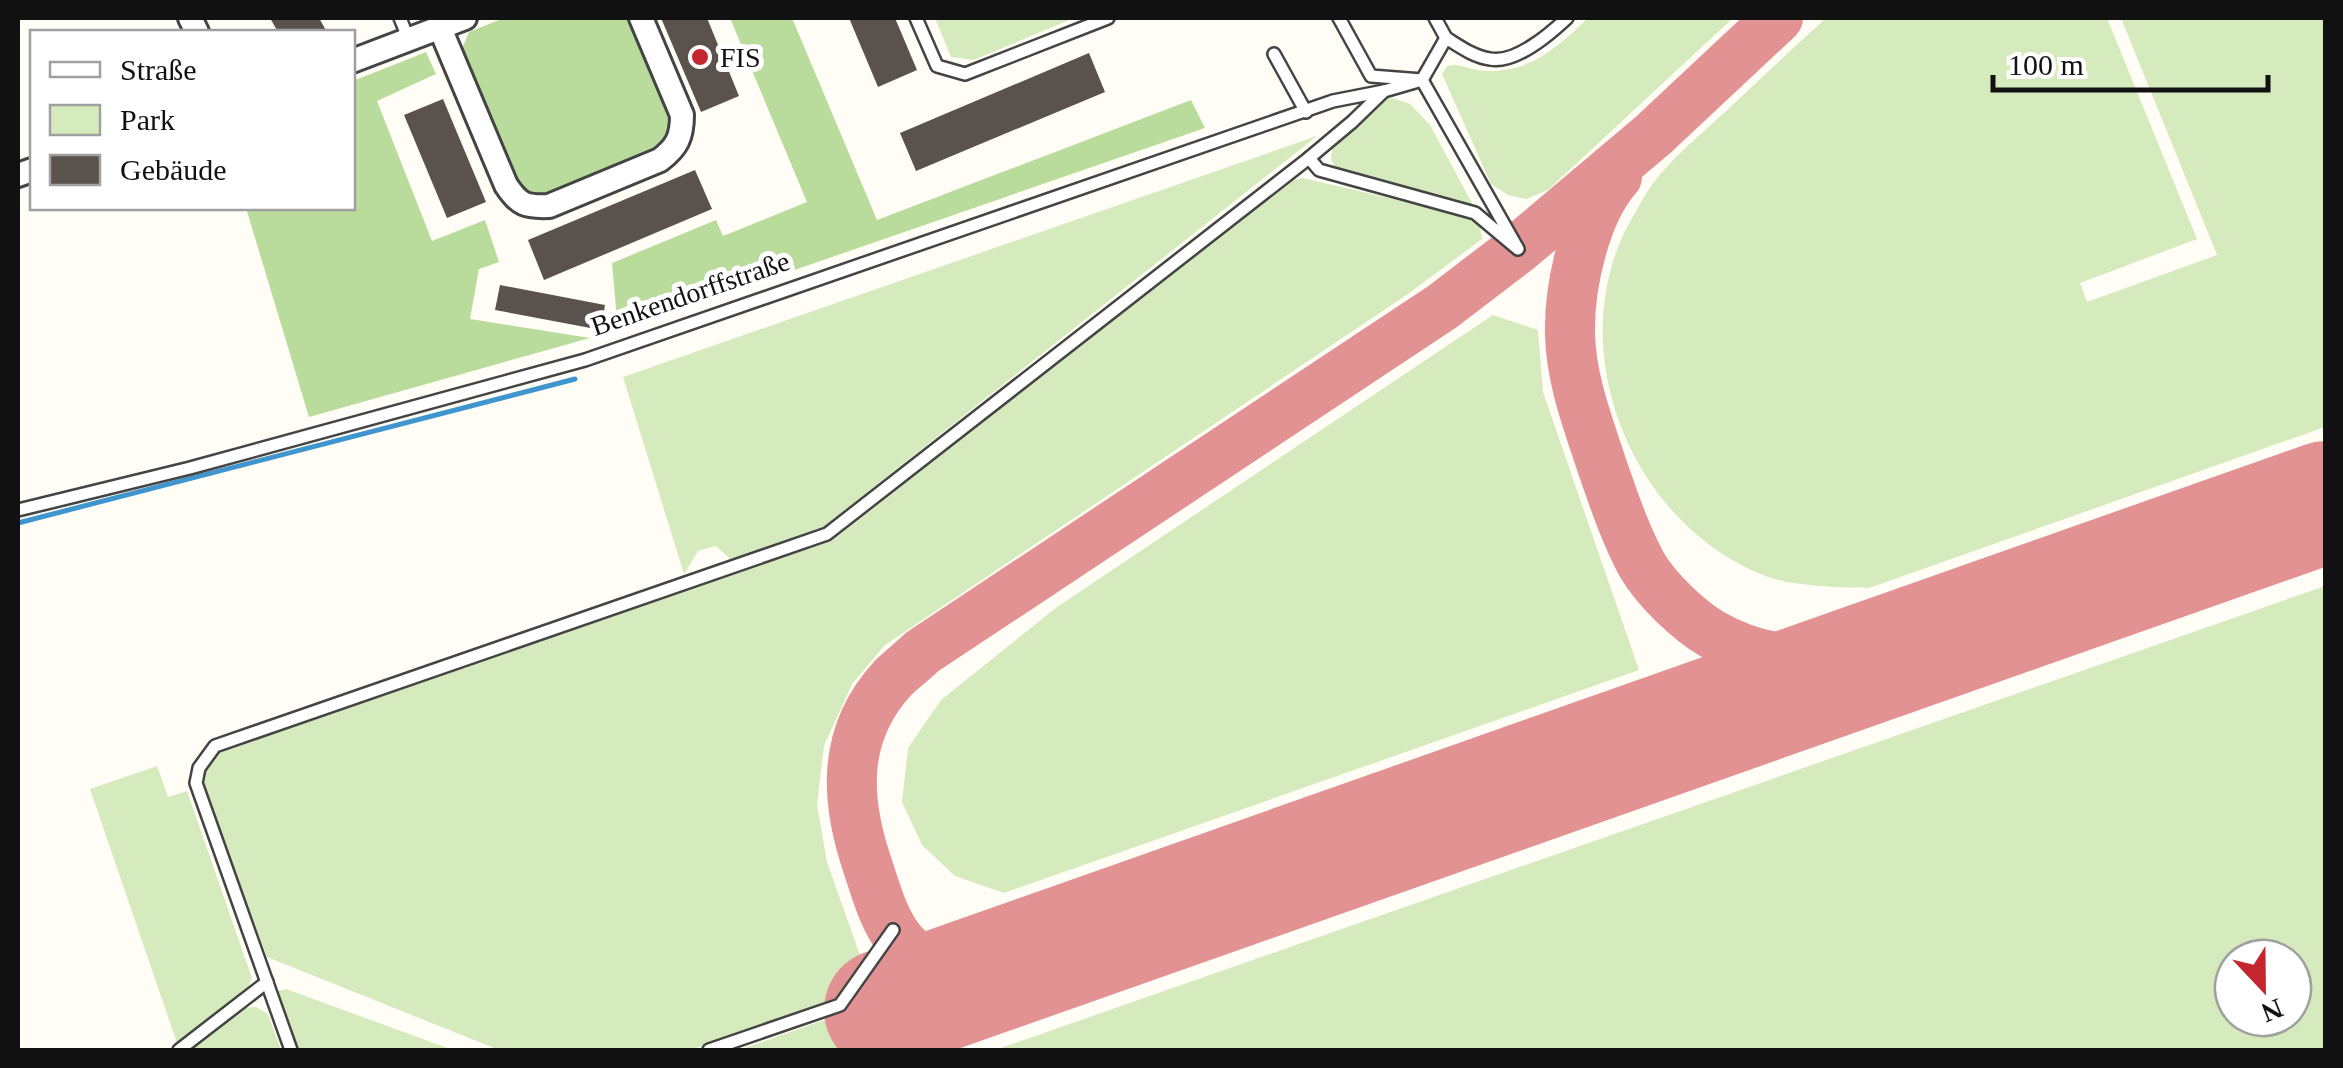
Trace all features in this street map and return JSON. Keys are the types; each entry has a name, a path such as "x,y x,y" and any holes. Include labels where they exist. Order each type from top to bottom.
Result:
{"street":[{"path":"355,61 465,18"},
{"path":"440,28 515,200 530,206 549,206 660,160 675,149 682,131 682,115 641,18"}],"lane":[{"path":"400,18 409,40"},
{"path":"916,18 937,66 965,74 1108,18"},
{"path":"1339,18 1371,76 1422,80"},
{"path":"1434,18 1446,38 1493,60 1545,39 1567,18"},
{"path":"1422,80 1446,38"},
{"path":"1274,54 1306,112"},
{"path":"1308,158 1319,170 1475,213 1518,250 1422,80"},
{"name":"Benkendorffstraße","path":"18,510 190,468 584,360 1333,102 1422,80"},
{"path":"291,1050 196,783 199,768 215,746 827,534 1308,158 1384,91"},
{"path":"709,1050 840,1004 894,930"},
{"path":"179,1050 267,982"}],"green space":[{"path":"504,18 633,18 674,117 670,136 656,154 548,198 525,195 510,182 464,71 462,49 469,32"},
{"path":"730,18 792,18 877,220 1191,100 1205,128 618,331 612,263 716,220 723,236 807,202"},
{"path":"935,18 1074,18 974,60 951,57"},
{"path":"1588,18 1733,18 1548,190 1526,199 1508,195 1491,184 1442,74 1452,65 1485,71 1530,63"},
{"path":"1826,18 2107,18 2197,239 2080,283 2087,302 2217,255 2121,18 2325,18 2325,427 1869,588 1781,581 1721,553 1679,518 1645,475 1620,425 1606,372 1603,317 1612,264 1635,213 1661,174"},
{"path":"426,52 436,74 377,101 432,241 485,220 499,262 479,269 470,319 590,338 309,417 247,210 355,210 355,80"},
{"path":"1383,99 1410,104 1430,125 1473,205 1335,168 1331,158 1333,144"},
{"path":"1317,136 823,527 730,559 716,546 698,551 684,574 623,377"},
{"path":"1303,178 1470,217 1480,227 1482,239 1408,294 885,645 852,684 824,746 817,804 827,862 861,958 837,999 690,1050 499,1050 267,957 203,786 205,770 219,753 833,540 1288,181"},
{"path":"1493,315 1538,330 1543,392 1639,670 1004,893 955,876 922,845 902,802 908,748 941,700 1057,607"},
{"path":"2325,586 2325,1050 995,1050"},
{"path":"157,766 168,797 187,791 252,978 246,992 178,1046 90,789"},
{"path":"865,975 893,1050 739,1050 844,1013"},
{"path":"286,989 453,1050 299,1050 278,991"},
{"path":"256,1007 268,1014 281,1050 189,1050 245,1008"}],"building":[{"path":"270,18 319,18 326,30 277,30"},
{"name":"FIS","path":"661,18 707,18 739,96 701,112"},
{"path":"849,18 895,18 917,70 878,87"},
{"path":"1089,53 1105,92 916,171 900,133"},
{"path":"443,99 486,202 447,218 404,115"},
{"path":"695,170 712,209 544,280 528,240"},
{"path":"500,285 605,305 601,330 495,310"}],"waterway":[{"path":"18,523 575,379"}],"taxiway":[{"path":"962,983 920,959 899,939 880,904 860,842 852,793 856,745 876,699 893,678 922,652 1442,307 1518,249 1653,135 1778,18"},
{"path":"1617,177 1596,210 1581,251 1572,294 1571,351 1591,434 1620,517 1642,565 1664,594 1693,621 1736,646 1760,654 1830,660 1904,650"}],"runway":[{"path":"885,1010 2326,502"}],"place":[{"name":"FIS","path":"700,57"}]}
